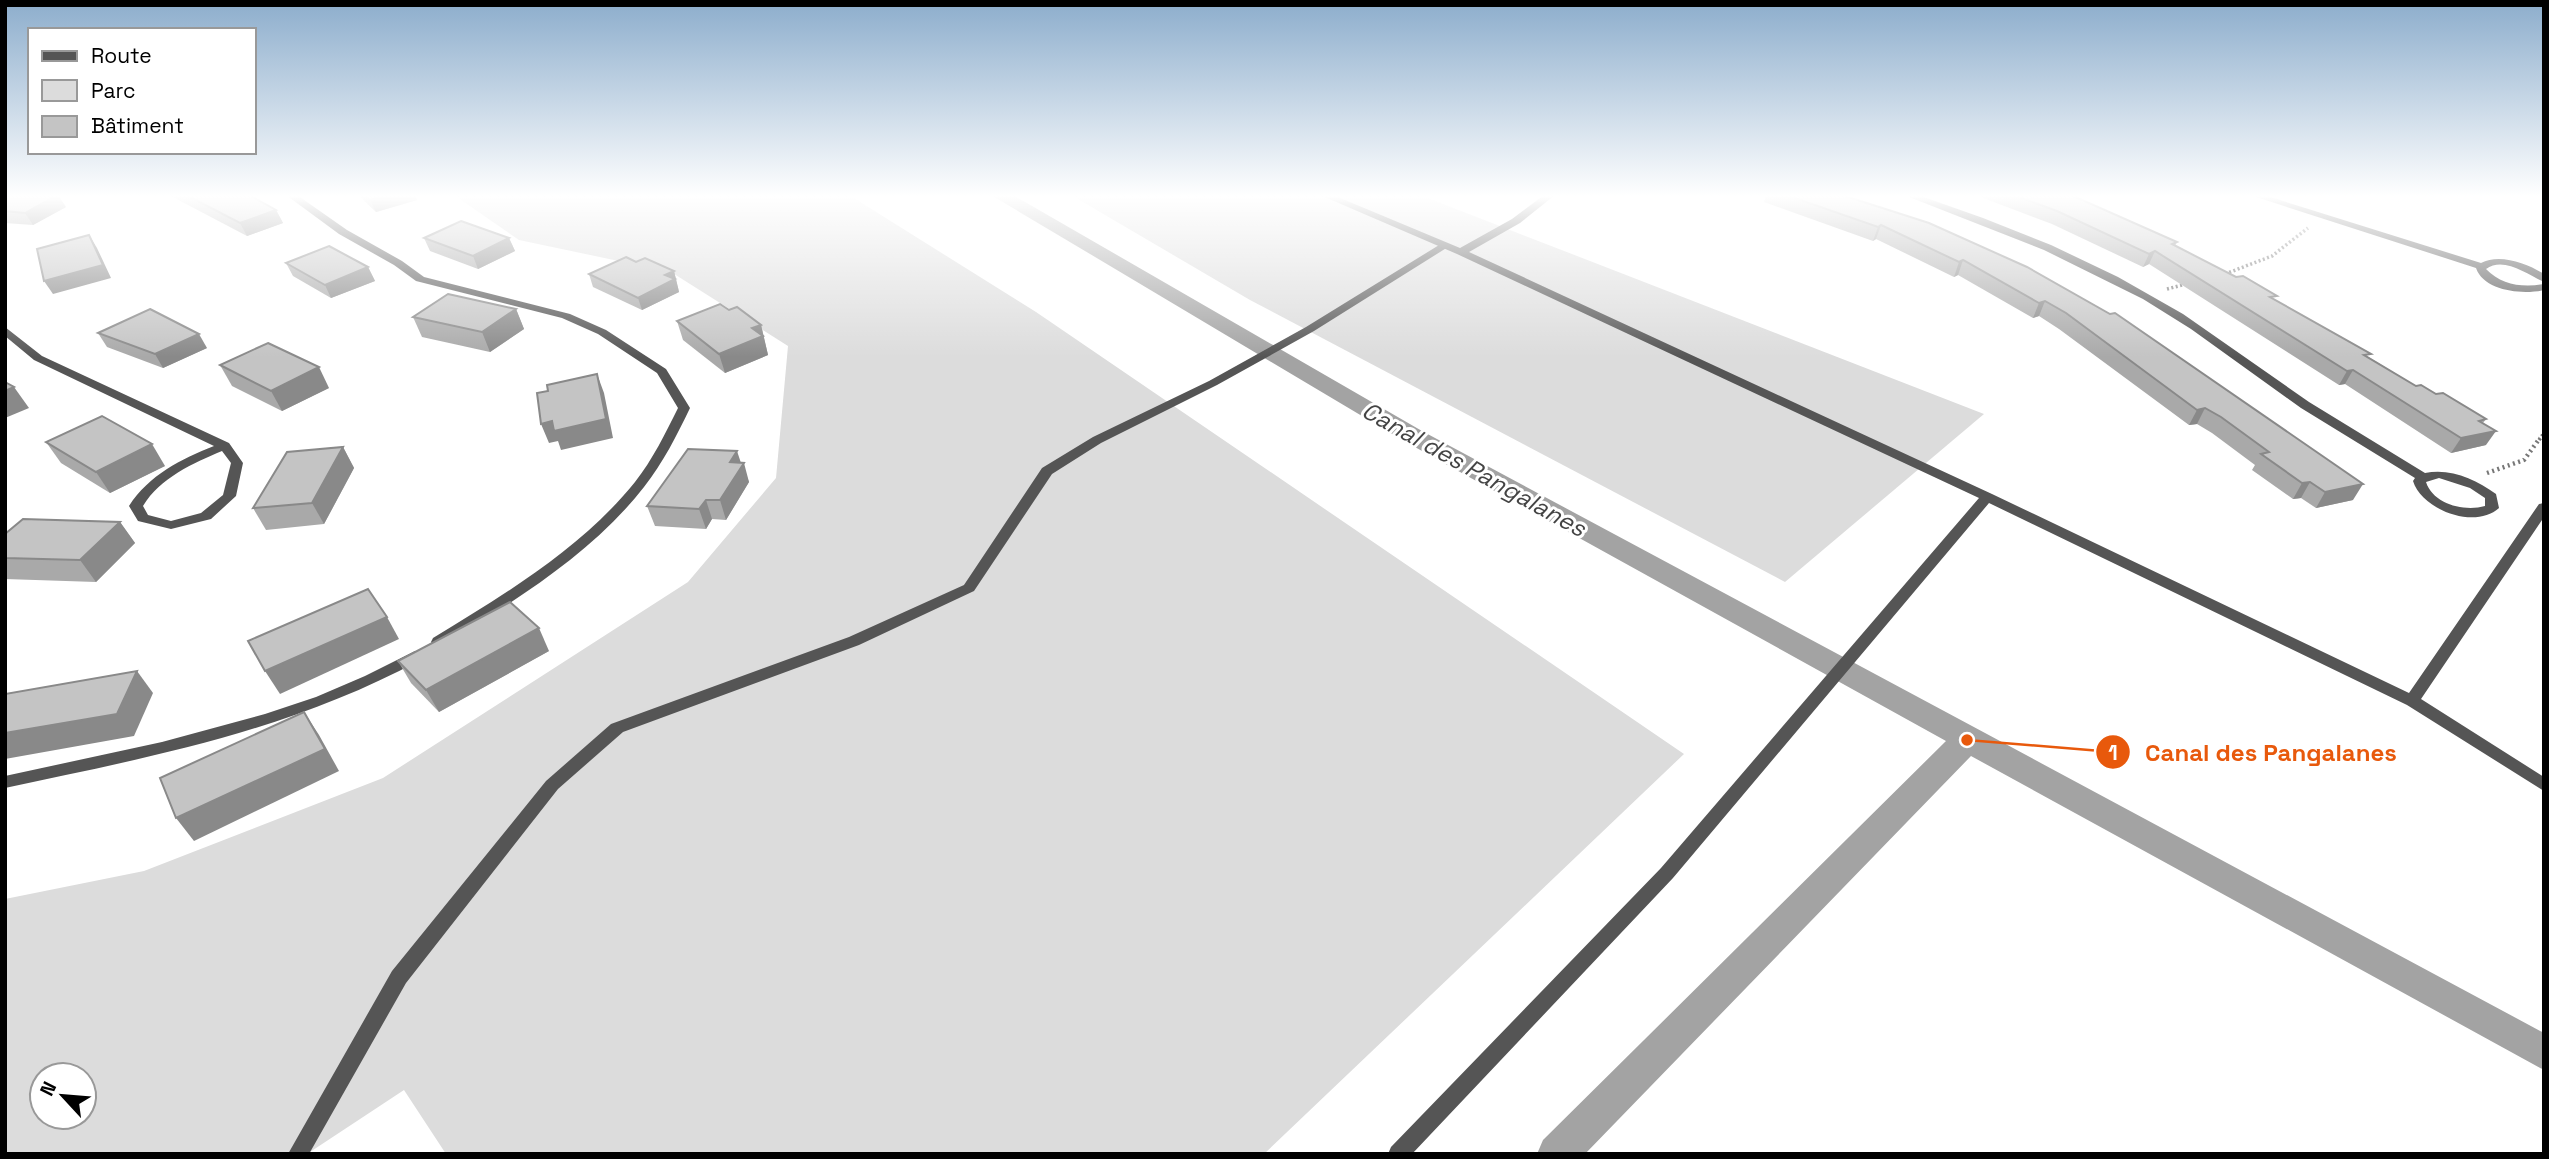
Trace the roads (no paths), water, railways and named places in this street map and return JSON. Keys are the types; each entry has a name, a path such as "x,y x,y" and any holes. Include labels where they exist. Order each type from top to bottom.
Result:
{"street":[{"path":"5,782 208,735 321,701 397,666 467,624 596,534 645,482 670,442 684,408 663,371 630,348 566,316 420,279 373,249"},
{"path":"298,1154 399,977 552,785 617,728 854,641 970,588 1047,471 1097,440 1213,383 1310,329 1439,249"},
{"path":"1453,249 1987,497 2412,701 2544,785"},
{"path":"1461,252 1466,249"},
{"path":"2054,249 2181,318 2302,403 2423,477 2440,474 2464,480 2491,497 2492,508 2478,513 2442,505 2423,492 2419,481 2423,477"},
{"path":"2430,249 2481,265 2493,262 2514,264 2544,279"},
{"path":"2481,265 2483,273 2507,286 2528,290 2544,287"},
{"path":"5,330 38,358 225,446 237,463 229,496 206,516 171,525 143,518 136,506 142,494 193,458 225,446"},
{"path":"1398,1154 1667,873 1987,497"},
{"path":"2412,701 2544,507"}],"waterway":[{"name":"Canal des Pangalanes","path":"1093,249 1413,436 2544,1053"},
{"path":"1557,1154 1967,740"}],"place":[{"name":"Canal des Pangalanes","path":"1967,740"}]}
